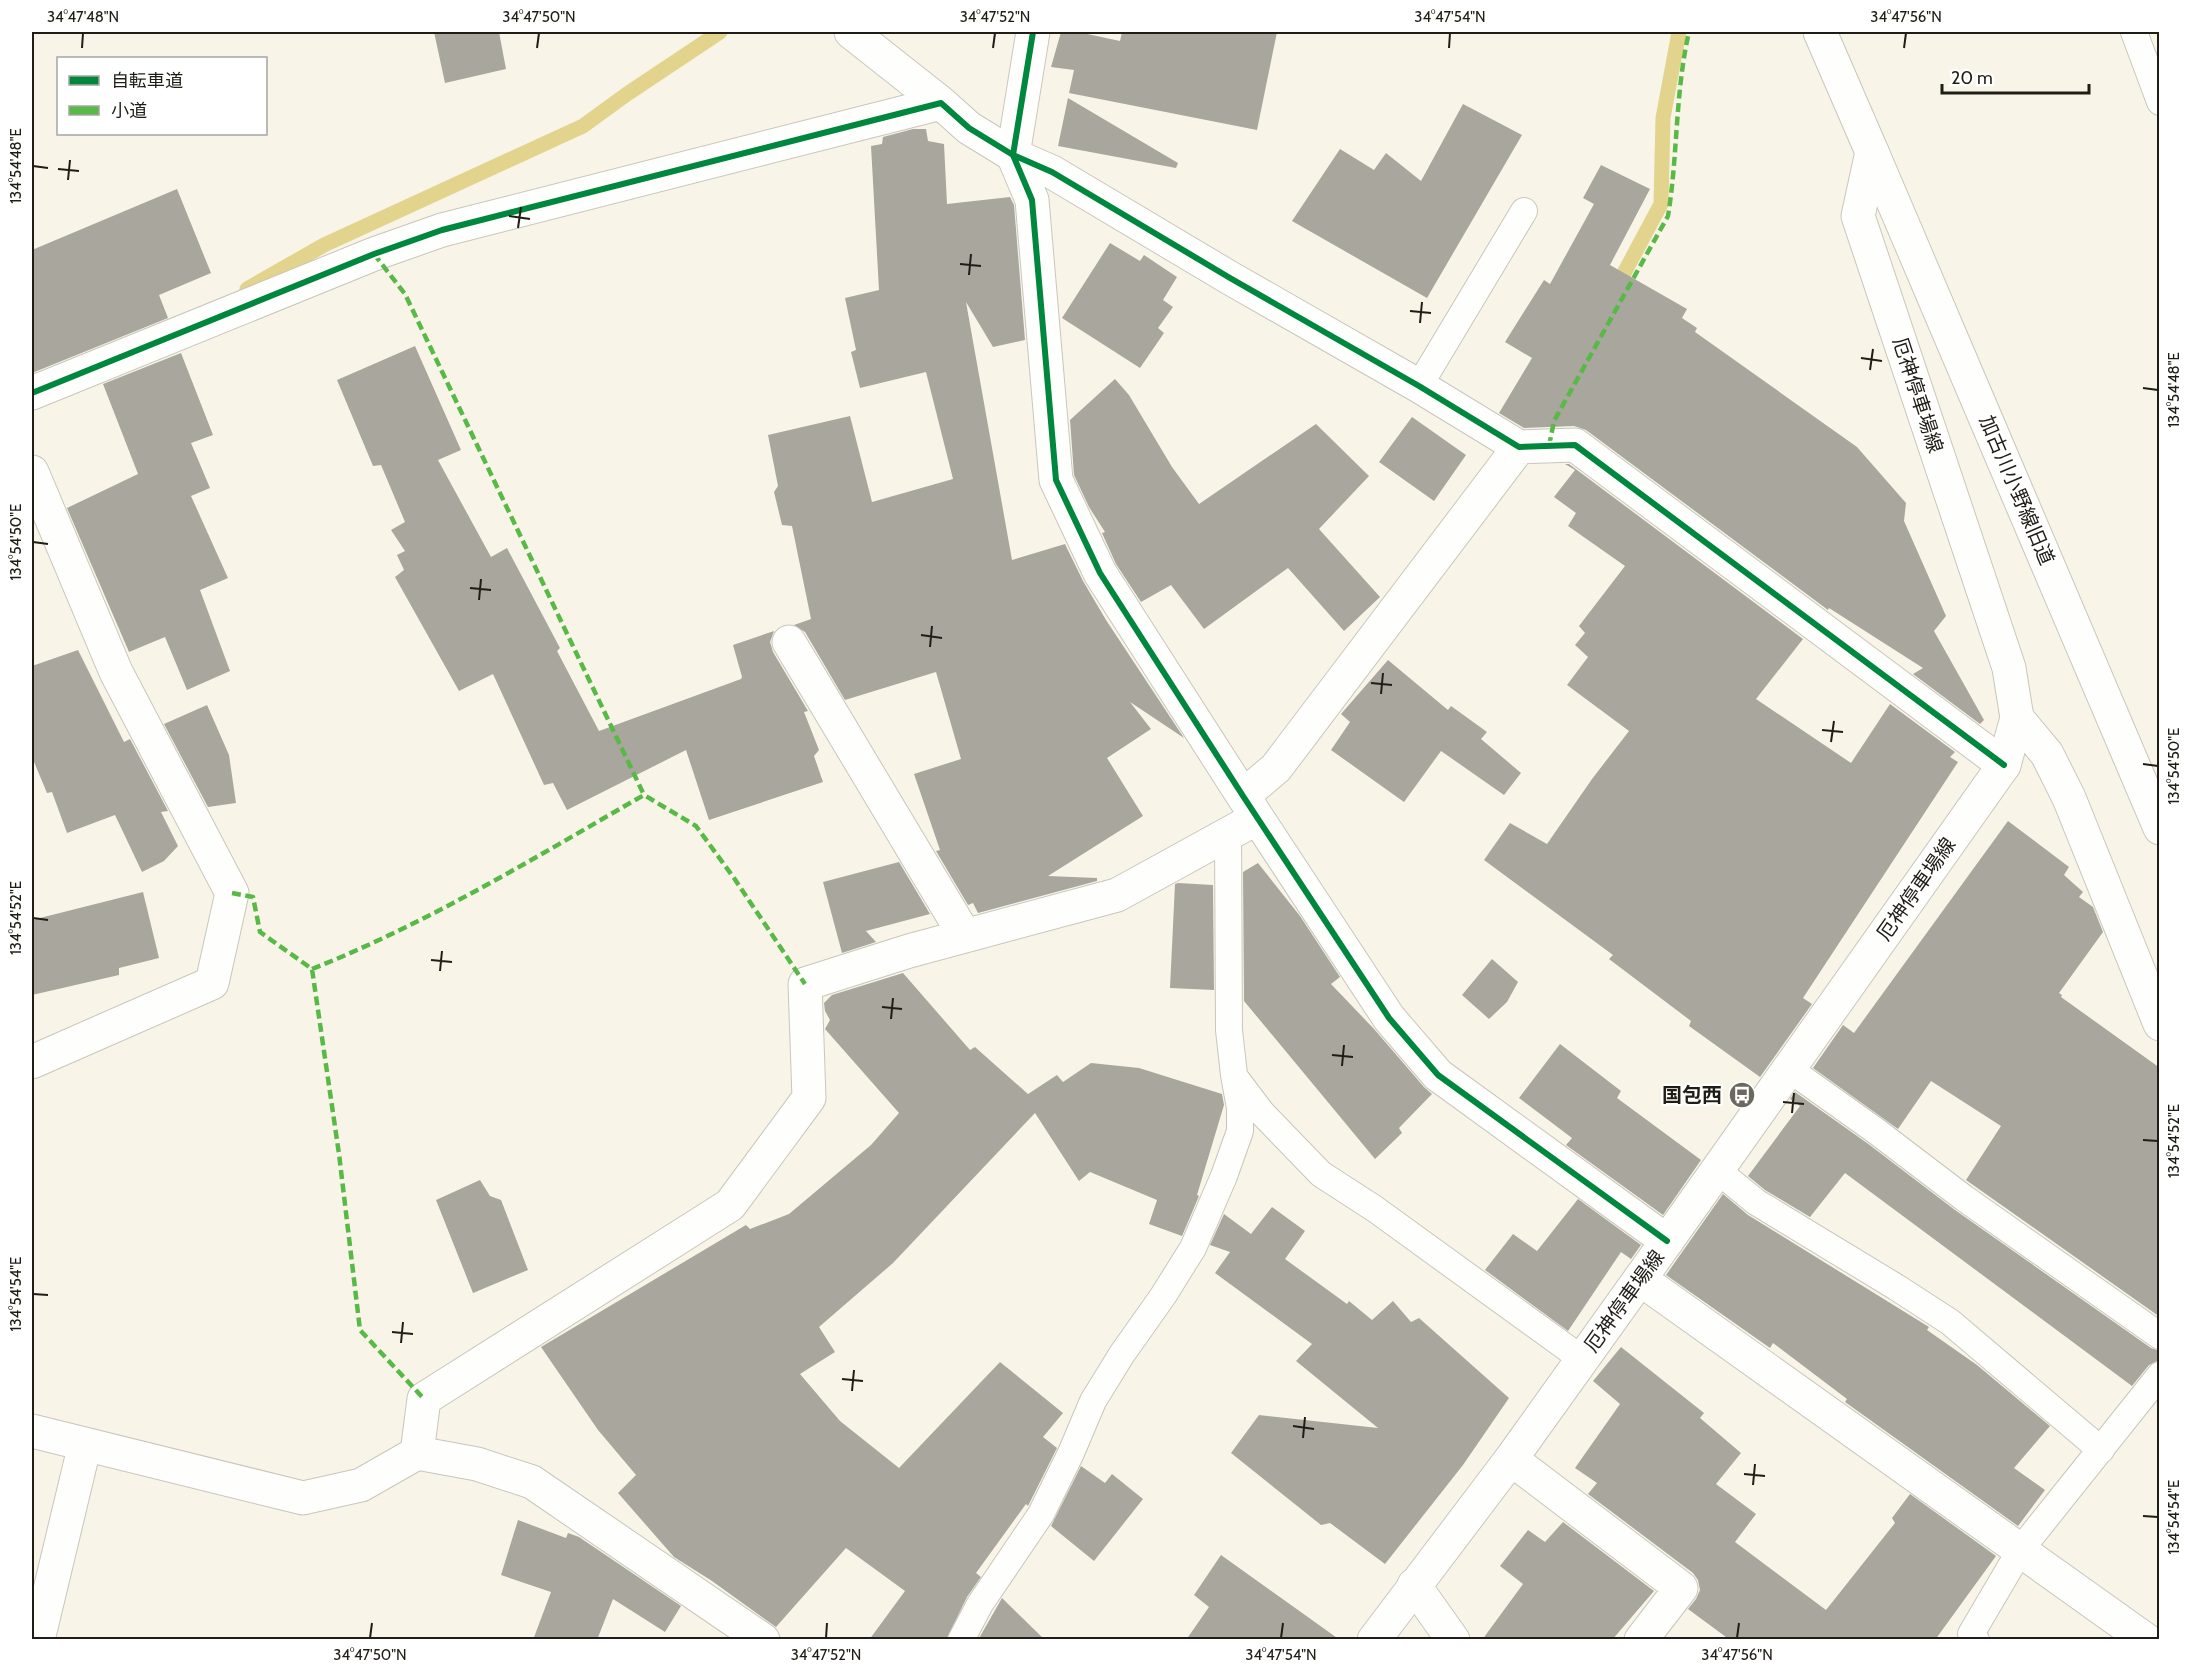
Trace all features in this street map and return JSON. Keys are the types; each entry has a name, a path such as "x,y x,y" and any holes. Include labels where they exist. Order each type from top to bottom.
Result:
{"street":[{"path":"852,32 969,128 1013,155 1052,172 1230,278 1419,386 1519,447 1575,445 2004,765"},
{"path":"1033,32 1013,155 1032,200 1056,480 1100,573 1389,1018 1438,1075 1667,1241"},
{"path":"1820,32 1872,152"},
{"path":"32,393 363,258 442,230 941,103"},
{"name":"厄神停車場線","path":"1374,1640 1511,1459 2004,765 2017,718 2009,668 1858,216 1872,152"},
{"name":"加古川小野線旧道","path":"1872,152 2160,828"},
{"path":"417,1453 424,1399 730,1205 809,1098 805,984 909,951 1116,895 1228,834 1519,447"},
{"path":"32,472 116,672 232,893 212,983 32,1062"},
{"path":"789,642 965,936"},
{"path":"2017,718 2047,754 2069,798 2160,1023"},
{"path":"1640,1279 2146,1640"},
{"path":"32,1431 303,1498 362,1485 417,1453 477,1464 531,1482 763,1640"},
{"path":"38,1640 85,1444"},
{"path":"1511,1459 1681,1588 1641,1640"},
{"path":"1414,1585 1453,1640"}],"lane":[{"path":"2134,32 2160,102"},
{"path":"1419,386 1524,211"},
{"path":"961,1640 981,1604 1041,1514 1093,1401 1193,1248 1224,1176 1240,1131 1240,1108 1229,1030 1228,834"},
{"path":"1789,1069 1964,1198 2160,1336"},
{"path":"1234,1075 1262,1113 1321,1174 1375,1209 1582,1359"},
{"path":"1717,1170 1756,1202 1950,1322 2101,1450"},
{"path":"1976,1640 1971,1634 2020,1549 2160,1375"}],"building":[{"path":"434,32 499,32 506,69 445,83"},
{"path":"1061,32 1078,32 1120,41 1122,32 1277,32 1257,130 1069,93 1074,70 1051,67"},
{"path":"1068,98 1178,163 1176,168 1058,146"},
{"path":"1463,104 1522,135 1427,298 1292,221 1340,149 1374,170 1386,153 1421,181"},
{"path":"913,129 926,129 928,141 944,144 947,204 1010,197 1014,205 1025,340 993,347 966,302 1012,560 1065,544 1106,620 1184,738 1130,702 1151,729 1107,758 1143,816 1048,876 1097,878 1097,881 978,913 973,903 968,905 936,851 940,850 914,774 961,759 936,672 845,700 805,632 794,625 811,619 792,526 782,525 774,492 778,486 768,435 850,416 872,502 953,479 926,372 860,388 851,352 856,350 845,298 879,290 871,146 882,144 883,137"},
{"path":"1601,165 1650,189 1610,265 1687,309 1682,318 1697,328 1695,332 1857,447 1906,503 1904,521 1946,616 1934,631 1984,720 1980,724 1913,674 1923,668 1829,608 1828,610 1586,430 1574,426 1524,428 1499,413 1532,358 1505,342 1544,280 1550,284 1594,204 1583,198"},
{"path":"177,189 211,273 159,295 168,318 32,373 32,250"},
{"path":"1110,243 1140,261 1144,255 1177,277 1163,300 1173,307 1158,328 1164,333 1140,368 1062,318"},
{"path":"415,346 461,450 438,460 491,557 507,548 560,648 557,651 599,731 741,679 733,645 774,631 770,642 773,652 808,711 804,712 819,750 814,756 823,782 709,820 686,750 567,810 553,783 544,785 493,674 459,691 395,577 404,570 397,555 405,551 391,530 405,522 381,465 373,466 337,380"},
{"path":"181,353 213,435 191,443 210,488 191,496 228,578 200,590 230,671 187,690 165,637 129,652 67,508 138,474 103,384"},
{"path":"1115,379 1129,395 1172,467 1199,504 1316,424 1369,476 1319,529 1380,597 1344,631 1288,568 1204,629 1171,585 1141,602 1116,564 1102,533 1105,532 1089,507 1074,475 1070,420"},
{"path":"1412,417 1466,455 1434,501 1379,462"},
{"path":"1565,464 1569,464 1803,639 1756,699 1851,763 1890,704 1955,752 1950,757 1958,762 1803,998 1812,1004 1760,1077 1689,1026 1691,1021 1609,959 1613,955 1484,860 1510,823 1547,844 1629,731 1567,685 1588,657 1575,645 1585,633 1579,626 1625,566 1568,526 1576,513 1554,497 1575,470"},
{"path":"78,650 124,742 130,739 168,811 161,812 178,846 164,861 142,872 115,815 67,833 52,792 47,793 32,757 32,666"},
{"path":"1388,660 1448,710 1451,706 1487,732 1481,739 1521,773 1504,795 1441,751 1404,802 1331,750 1350,722 1341,714"},
{"path":"207,705 229,755 236,803 208,807 164,724"},
{"path":"2008,821 2069,867 2064,875 2083,892 2079,897 2093,907 2103,932 2059,993 2061,997 2160,1068 2160,1317 1966,1180 2001,1126 1931,1081 1898,1129 1813,1068 1843,1025 1854,1033"},
{"path":"899,862 930,914 866,931 876,942 842,953 823,882"},
{"path":"1258,863 1300,916 1340,977 1331,984 1432,1094 1399,1128 1402,1133 1375,1159 1244,1001 1243,872"},
{"path":"1175,884 1213,885 1214,990 1170,988"},
{"path":"143,892 159,958 119,968 119,975 32,995 32,920"},
{"path":"1492,959 1518,982 1507,1002 1489,1019 1462,995"},
{"path":"903,973 970,1050 975,1047 1028,1094 1057,1075 1063,1082 1091,1063 1139,1068 1222,1094 1224,1105 1197,1195 1199,1196 1182,1236 1149,1224 1157,1200 1090,1172 1079,1181 1035,1113 893,1263 819,1327 835,1352 800,1374 840,1421 899,1468 1000,1362 1063,1413 1043,1437 1057,1448 1028,1506 1026,1504 976,1573 981,1577 967,1597 946,1640 869,1640 905,1591 846,1548 776,1627 674,1557 618,1493 636,1475 598,1430 541,1347 746,1225 750,1229 789,1214 871,1145 899,1113 825,1029 830,1020 824,1003 832,995"},
{"path":"1560,1044 1621,1091 1617,1098 1701,1160 1663,1215 1566,1145 1572,1138 1519,1098"},
{"path":"1795,1092 1955,1210 2151,1348 2160,1351 2160,1360 2149,1365 2132,1386 1845,1173 1810,1217 1765,1190 1748,1176 1800,1106 1790,1099"},
{"path":"480,1180 490,1196 501,1200 528,1270 473,1293 436,1200"},
{"path":"1723,1194 1748,1215 1929,1327 1927,1330 1977,1365 2050,1426 2014,1468 2045,1490 2018,1526 1845,1402 1847,1399 1773,1343 1770,1348 1666,1275"},
{"path":"1578,1199 1641,1245 1631,1259 1621,1252 1568,1331 1485,1270 1513,1234 1537,1251"},
{"path":"1272,1207 1305,1231 1285,1259 1347,1304 1349,1301 1372,1320 1393,1301 1411,1322 1419,1318 1509,1398 1463,1465 1385,1564 1330,1523 1321,1525 1231,1453 1259,1415 1378,1428 1296,1361 1312,1344 1215,1273 1230,1252 1210,1245 1224,1214 1251,1234"},
{"path":"1621,1347 1704,1413 1700,1418 1741,1453 1716,1484 1756,1514 1735,1542 1826,1610 1895,1523 1892,1518 1910,1494 1996,1556 1935,1640 1730,1640 1688,1609 1700,1590 1698,1580 1693,1573 1588,1494 1597,1483 1575,1468 1620,1404 1593,1381"},
{"path":"1081,1466 1105,1483 1112,1474 1143,1499 1094,1561 1051,1526"},
{"path":"518,1520 566,1538 568,1533 579,1537 681,1606 665,1632 613,1599 597,1640 533,1640 551,1592 501,1575"},
{"path":"1563,1522 1654,1591 1612,1640 1482,1640 1523,1584 1500,1566 1528,1530 1545,1542"},
{"path":"1221,1555 1340,1640 1186,1640 1209,1607 1194,1595"},
{"path":"1002,1598 1045,1640 978,1640"}],"waterway":[{"path":"247,289 324,245 583,126 720,32"},
{"path":"1615,290 1661,204 1663,118 1679,32"}],"marked path":[{"path":"1549,446 1554,421 1668,216 1681,77 1689,32"},
{"path":"374,254 405,294 644,795"},
{"path":"312,969 440,910 644,795 696,826 805,984"},
{"path":"232,893 253,897 260,932 312,969 339,1154 360,1330 424,1399"}],"cycle path":[{"path":"1033,32 1013,155 1032,200 1056,480 1100,573 1389,1018 1438,1075 1667,1241"},
{"path":"32,393 374,254 442,230 941,103 969,128 1013,155 1052,172 1230,278 1419,386 1519,447 1575,445 2004,765"}],"place":[{"name":"国包西","path":"1742,1095"}]}
